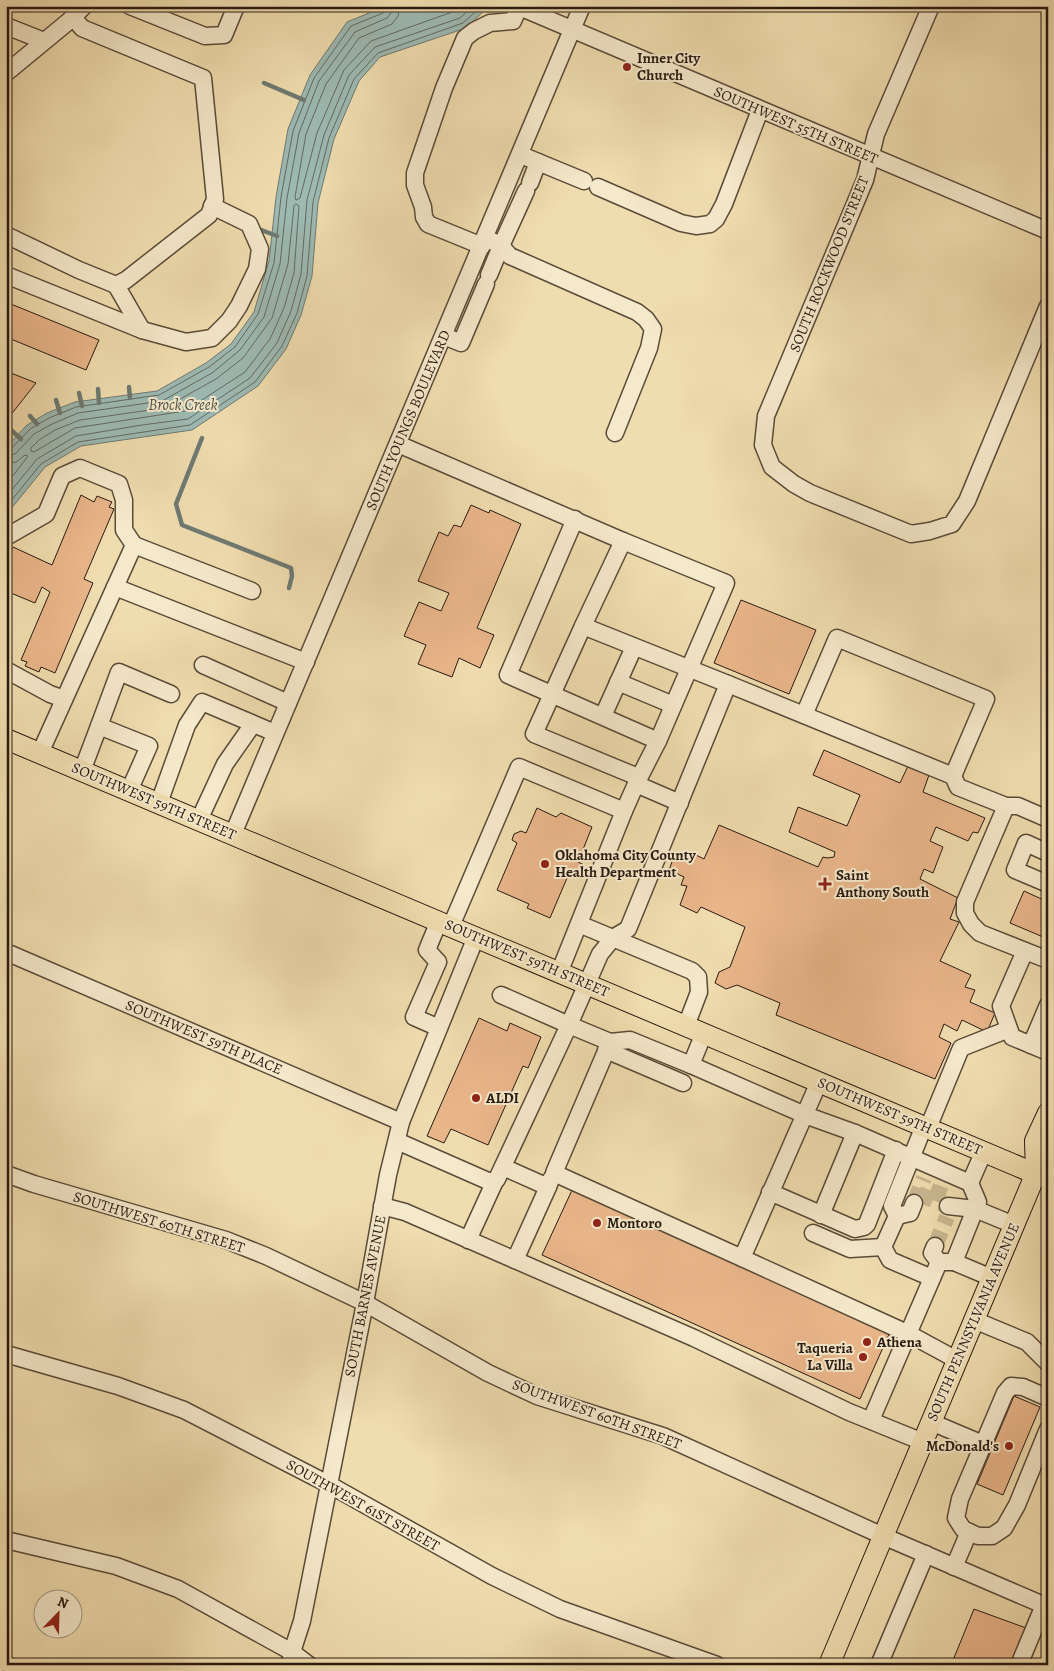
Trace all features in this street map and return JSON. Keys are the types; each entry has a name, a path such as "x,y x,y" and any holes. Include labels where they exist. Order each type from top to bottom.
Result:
{"main road":[{"name":"SOUTHWEST 59TH STREET","path":"7,742 40,753 984,1151 1044,1171"},
{"name":"SOUTH PENNSYLVANIA AVENUE","path":"829,1665 1014,1225 1044,1171 1036,1141 1048,1113"}],"street":[{"path":"130,6 205,36 224,35 236,6"},
{"name":"SOUTH YOUNGS BOULEVARD","path":"233,834 521,155 582,6"},
{"name":"SOUTH ROCKWOOD STREET","path":"931,6 876,134 865,180 766,416 763,446 772,468 810,493 911,534 930,531 952,524 967,501 1048,306"},
{"path":"518,7 513,21 490,23 464,38 444,88 415,173 414,185 428,224 501,246 510,256 637,312 646,319 653,329 649,348 615,432"},
{"name":"SOUTHWEST 55TH STREET","path":"518,7 1048,231"},
{"path":"6,73 78,12 82,28 203,78 215,199 209,215 126,280 116,285"},
{"path":"6,26 44,41"},
{"path":"521,155 681,224 696,226 710,224 716,219 724,204 760,110"},
{"path":"444,336 461,343 538,162"},
{"path":"6,275 142,330 186,342 212,338 229,321 239,306 257,269 260,249 249,224 212,206"},
{"path":"6,235 79,270 116,285 142,330"},
{"path":"398,444 623,541 726,583 658,740 624,811 559,973"},
{"path":"6,537 46,514 62,476 80,468 119,484 124,500 124,530 134,545 252,591"},
{"path":"574,519 508,675 658,740"},
{"path":"623,541 534,734 637,781 680,803"},
{"path":"40,753 134,545"},
{"path":"115,587 306,662"},
{"path":"583,626 953,776 958,787 1006,806 1018,806 1048,819"},
{"path":"804,715 837,638 986,699 953,776"},
{"path":"603,716 634,647"},
{"path":"203,665 288,703"},
{"path":"6,670 50,694 64,699"},
{"path":"82,771 119,672 171,694"},
{"path":"618,682 673,705"},
{"path":"468,1240 569,1025 600,954 613,938 628,929 728,684"},
{"path":"159,803 187,725 202,702 275,733"},
{"path":"199,820 225,764 253,724"},
{"path":"99,726 149,746 130,791"},
{"path":"439,1028 414,1017 438,962 427,950 445,923 519,767 624,811"},
{"path":"1006,806 965,902 965,913 971,924 980,933 1048,960"},
{"path":"1048,853 1026,843 1015,870 1048,884"},
{"path":"579,924 692,971 698,977 699,992 691,1065"},
{"name":"SOUTH BARNES AVENUE","path":"291,1658 302,1621 365,1303 382,1206 401,1122 476,937"},
{"path":"1025,951 1001,1006 1012,1037 1048,1052"},
{"name":"SOUTHWEST 59TH PLACE","path":"6,952 401,1122"},
{"path":"500,995 569,1025 683,1083"},
{"path":"1031,1045 1048,1005"},
{"path":"897,1216 892,1206 960,1048 1009,1029"},
{"path":"608,1046 630,1040 805,1115 856,1133 912,1157 927,1172 944,1179 970,1183"},
{"path":"515,1260 608,1046"},
{"path":"742,1258 819,1082"},
{"path":"821,1215 856,1133"},
{"path":"397,1141 488,1181 499,1174 551,1180 742,1258 909,1334 957,1360"},
{"path":"770,1192 855,1229 864,1227 896,1150"},
{"path":"870,1420 932,1278 946,1262 978,1202 970,1183 984,1151"},
{"name":"SOUTHWEST 60TH STREET","path":"6,1174 34,1184 226,1240 266,1256 365,1303 488,1373 537,1396 663,1436 883,1536 1046,1606"},
{"path":"897,1216 910,1213 914,1203"},
{"path":"382,1206 405,1212 694,1338 849,1412 923,1442"},
{"path":"949,1210 975,1209 1014,1225"},
{"path":"883,1247 897,1216"},
{"path":"813,1233 850,1249 883,1247"},
{"path":"935,1246 932,1253 946,1262 992,1278"},
{"path":"883,1247 890,1260 932,1278"},
{"path":"974,1320 1027,1342 1048,1363"},
{"name":"SOUTHWEST 61ST STREET","path":"6,1354 118,1386 184,1410 328,1484 492,1576 560,1609 717,1665"},
{"path":"1048,1398 1022,1387 1011,1386 1005,1393 960,1499 956,1518 963,1529 978,1536 992,1536 1004,1528 1017,1505 1048,1429"},
{"path":"931,1422 983,1444"},
{"path":"954,1567 969,1532"},
{"path":"6,1540 116,1566 178,1589 291,1658 309,1665"},
{"path":"879,1665 926,1554"},
{"path":"1019,1665 1046,1606"}],"water":[{"name":"Brock Creek","path":"386,6 489,6 466,28 380,57 359,81 334,139 318,203 312,276 301,315 286,349 258,386 192,430 81,446 45,467 6,515 6,447 27,425 47,413 75,402 157,391 206,363 231,344 254,312 269,261 276,197 288,129 310,75 347,22"}],"building":[{"path":"6,302 99,340 86,370 6,337"},
{"path":"6,371 36,383 6,421"},
{"path":"81,495 94,502 97,496 112,502 109,507 114,509 84,579 93,583 55,673 41,667 39,672 25,666 27,662 21,660 50,592 42,587 35,603 6,591 6,563 13,547 52,565"},
{"path":"471,505 489,513 490,510 521,524 477,628 494,635 480,668 459,658 452,677 418,664 426,645 404,636 419,602 441,611 449,593 418,581 439,532 448,536 454,525 461,527"},
{"path":"741,600 816,630 789,694 714,663"},
{"path":"824,750 900,783 908,766 929,775 923,792 985,818 978,833 973,832 968,841 936,827 930,841 943,847 933,873 924,869 920,879 958,898 950,919 959,922 940,961 971,975 965,987 975,990 970,1002 995,1013 987,1032 962,1020 957,1031 944,1024 939,1037 951,1043 935,1079 776,1015 780,1003 737,985 726,989 715,983 719,972 730,967 745,927 701,907 697,913 680,905 687,886 681,885 684,877 669,870 675,854 691,860 694,854 704,859 719,825 818,867 823,857 834,857 835,852 789,832 798,807 847,826 860,795 813,775"},
{"name":"Oklahoma City County Health Department","path":"537,808 556,817 561,813 592,827 578,862 584,865 578,878 572,875 567,878 550,918 527,908 529,904 497,890 517,843 512,840 514,834 521,831 526,833"},
{"path":"1024,891 1048,902 1048,939 1010,923"},
{"name":"ALDI","path":"479,1018 507,1031 510,1023 541,1037 528,1068 523,1066 488,1145 451,1129 444,1143 427,1136"},
{"path":"573,1188 890,1332 860,1399 542,1255"},
{"name":"McDonald's","path":"1014,1396 1040,1407 1003,1495 977,1484"},
{"path":"974,1609 1026,1628 1010,1665 951,1665"}],"waterway":[{"path":"264,83 304,100"},
{"path":"256,228 277,236"},
{"path":"129,387 130,398"},
{"path":"98,389 99,403"},
{"path":"79,393 82,406"},
{"path":"56,400 60,413"},
{"path":"30,416 37,424"},
{"path":"11,430 21,439"},
{"path":"202,438 176,504 182,525 291,568 292,576 289,588"}],"tunnel":[{"path":"914,1203 924,1178"},
{"path":"935,1201 941,1185"},
{"path":"918,1194 948,1206"},
{"path":"935,1246 947,1217"}],"place":[{"name":"Inner City Church","path":"627,67"},
{"name":"Oklahoma City County Health Department","path":"545,864"},
{"name":"Saint Anthony South","path":"825,884"},
{"name":"ALDI","path":"476,1098"},
{"name":"Montoro","path":"597,1223"},
{"name":"Athena","path":"867,1342"},
{"name":"Taqueria La Villa","path":"863,1357"},
{"name":"McDonald's","path":"1009,1446"}]}
